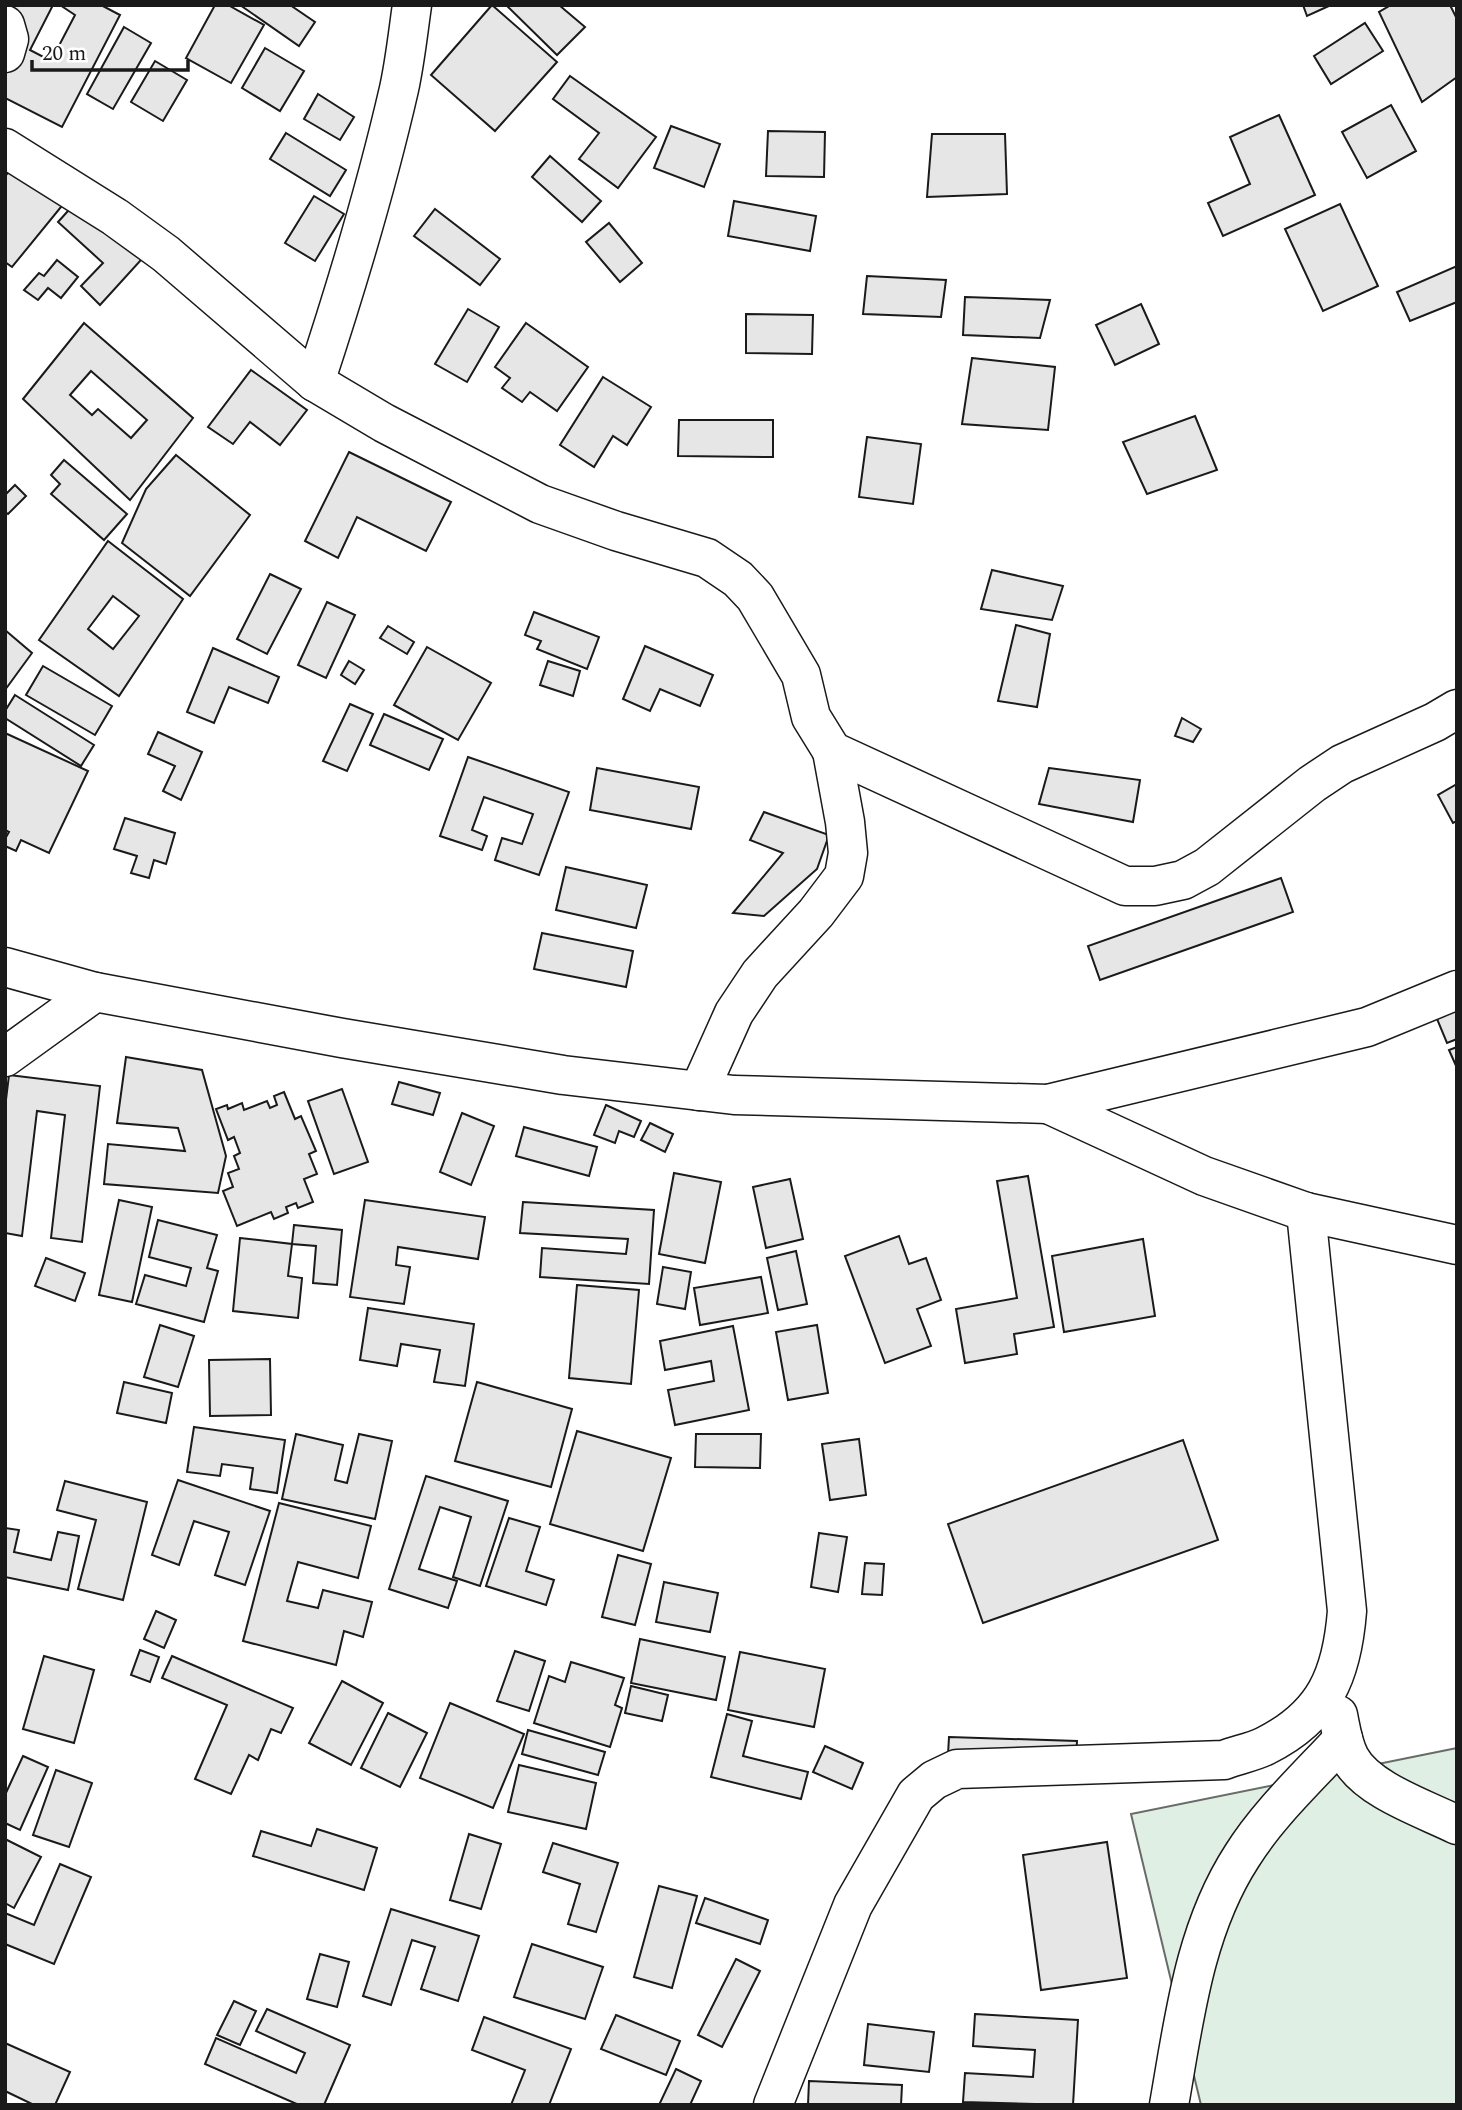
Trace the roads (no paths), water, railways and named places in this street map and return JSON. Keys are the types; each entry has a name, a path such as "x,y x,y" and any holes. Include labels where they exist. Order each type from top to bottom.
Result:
{"street":[{"path":"315,382 353,267 378,175 399,87 412,5"},
{"path":"5,25 9,39 5,53"},
{"path":"5,148 116,217 166,254 315,382 384,423 540,503 616,531 715,562 755,597 801,675 811,717 832,751 848,853 844,876 816,913 760,974 734,1013 699,1091"},
{"path":"832,751 1125,886 1154,887 1183,880 1206,867 1312,784 1342,764 1435,722 1457,709"},
{"path":"5,967 95,992 341,1038 563,1075 734,1095 1048,1104 1367,1027 1457,990"},
{"path":"5,1057 95,992"},
{"path":"1048,1104 1205,1176 1306,1212 1457,1245"},
{"path":"773,2105 853,1905 916,1795 934,1780 957,1769 1224,1760 1264,1746 1302,1723 1331,1686 1345,1642 1347,1611 1306,1212"},
{"path":"1331,1686 1343,1739 1349,1757 1359,1771 1457,1825"},
{"path":"1169,2105 1191,1977 1228,1877 1253,1839 1343,1739"}]}
